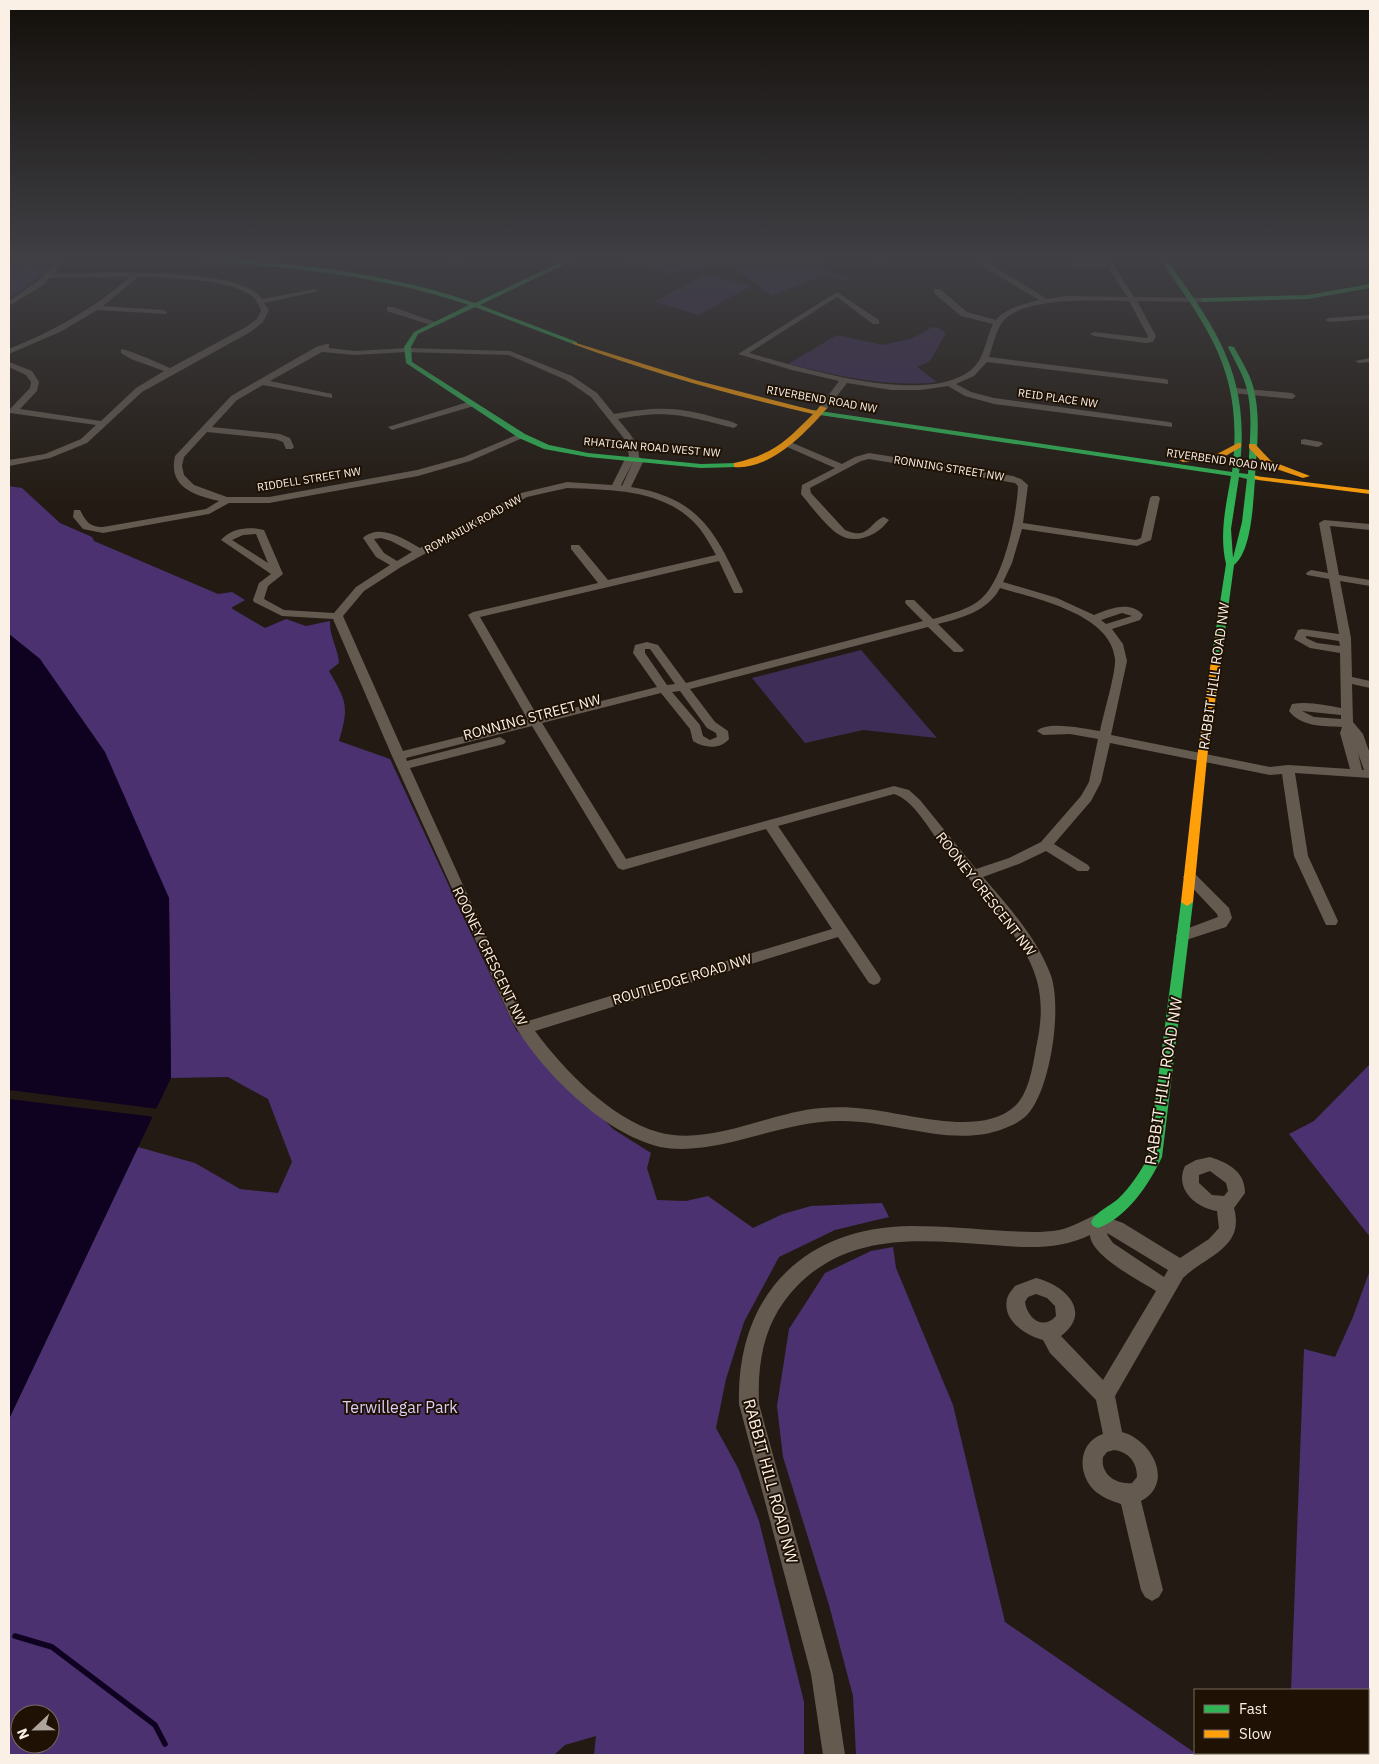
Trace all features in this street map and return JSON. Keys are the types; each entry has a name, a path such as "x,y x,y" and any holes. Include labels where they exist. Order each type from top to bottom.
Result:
{"main road":[{"path":"406,350 409,340"},
{"name":"RIVERBEND ROAD NW","path":"588,340 632,356 820,410 1370,492"},
{"name":"RABBIT HILL ROAD NW","path":"1098,1222 1116,1211 1131,1197 1149,1173 1154,1157 1167,1079 1203,754 1230,564 1227,556 1226,531 1238,445 1235,391 1217,340"},
{"name":"RABBIT HILL ROAD NW","path":"1227,340 1252,393 1252,446 1242,548 1238,559 1230,564"},
{"name":"RHATIGAN ROAD WEST NW","path":"406,350 407,359 413,366 471,404 522,436 562,450 634,460 701,466 728,466 765,459 786,446 820,410"},
{"name":"RIVERBEND ROAD NW","path":"820,410 1182,460 1235,472"},
{"path":"1182,460 1224,455 1238,445"},
{"path":"1252,446 1256,453 1269,463 1295,473 1329,481"},
{"name":"RIVERBEND ROAD NW","path":"1250,474 1370,485"}],"street":[{"path":"9,352 35,340"},
{"path":"9,463 52,454 76,445 104,424 139,390 228,340"},
{"path":"764,340 742,354 845,380 890,386 935,387 972,374 986,359 992,340"},
{"path":"227,500 197,491 188,486 178,474 177,462 180,456 229,402 260,382 333,343"},
{"path":"319,349 355,354 406,350 510,353 569,378 594,395 630,440 634,450 634,460 620,487"},
{"path":"124,351 134,357 171,371"},
{"path":"986,359 1164,382"},
{"path":"1359,361 1370,360"},
{"path":"9,364 29,373 35,382 34,389 13,411 104,424"},
{"path":"820,410 845,380"},
{"path":"260,382 329,396"},
{"name":"REID PLACE NW","path":"948,383 968,394 994,401 1168,425"},
{"path":"1235,391 1292,396"},
{"path":"392,427 471,404"},
{"path":"612,417 652,410 672,410 734,425"},
{"path":"204,428 277,436 287,440 289,447"},
{"name":"RIDDELL STREET NW","path":"77,512 78,519 87,528 103,530 202,513 214,509 227,500 269,500 418,473 467,459 522,436"},
{"path":"1304,442 1318,444"},
{"path":"786,446 837,469"},
{"name":"RONNING STREET NW","path":"400,761 930,624 972,609 986,599 998,584 1017,524 1022,483 1015,479 874,456 858,459 806,485 804,490 806,494 842,532 852,536 872,532 880,528 884,520"},
{"name":"ROMANIUK ROAD NW","path":"337,616 360,589 397,566 524,495 567,485 620,487 672,500 702,524 722,558 738,591"},
{"path":"1017,524 1137,544 1146,540 1155,498"},
{"path":"1043,731 1070,730 1105,735 1203,754 1270,771 1288,769 1364,774 1346,733 1345,638 1324,523 1370,527"},
{"path":"251,531 260,532 278,574 226,540 230,536 251,531"},
{"name":"ROMANIUK ROAD NW","path":"397,566 380,555 368,538 376,534 388,535 421,553"},
{"path":"575,547 605,584"},
{"path":"538,726 474,615 722,558"},
{"path":"1311,573 1370,583"},
{"path":"278,574 263,585 258,600 282,613 337,616 400,761"},
{"path":"972,875 1021,858 1046,844 1091,791 1105,735 1121,655 1115,641 1105,628 1093,619 1064,605 998,584"},
{"path":"910,602 958,650"},
{"path":"1093,619 1126,609 1138,615 1136,618 1105,628"},
{"path":"1345,638 1302,632 1300,639 1314,646 1346,650"},
{"path":"647,644 654,647 711,725 722,731 723,739 716,744 704,744 697,738 696,728 666,692 639,653 639,646 647,644"},
{"path":"1345,680 1370,684"},
{"path":"1347,720 1357,734 1370,770"},
{"name":"ROONEY CRESCENT NW","path":"400,761 479,937 524,1028 564,1075 611,1116 642,1134 659,1140 677,1142 714,1138 789,1120 832,1114 877,1116 955,1129 981,1128 1017,1114 1030,1100 1048,1022 1048,990 1045,977 1031,950 908,796 900,791 881,793 623,865 538,726"},
{"path":"1288,769 1301,856 1331,921"},
{"path":"770,825 874,979"},
{"path":"1046,844 1083,868"},
{"path":"1184,936 1221,923 1225,918 1224,912 1190,877"},
{"name":"ROUTLEDGE ROAD NW","path":"524,1028 841,931"},
{"path":"1105,1395 1166,1288 1180,1268 1216,1245 1225,1234 1228,1217 1224,1203"},
{"path":"1166,1288 1107,1249 1100,1239 1098,1222 1117,1228 1180,1268"},
{"name":"RABBIT HILL ROAD NW","path":"834,1755 822,1674 749,1404 749,1363 753,1343 768,1308 789,1280 811,1261 833,1249 863,1238 906,1232 1036,1240 1067,1236 1098,1222"},
{"path":"1048,1332 1057,1347 1105,1395 1114,1440"},
{"path":"1106,1441 1123,1441 1140,1453 1148,1470 1144,1487 1137,1492 1129,1494 1111,1491 1096,1477 1092,1459 1099,1445 1106,1441"},
{"path":"1129,1494 1152,1590"}],"shaded area":[{"path":"828,340 861,340 883,345 903,340 942,340 930,361 917,367 937,382 880,382 788,364"},
{"path":"9,634 40,659 105,752 169,898 171,1078 9,1419"},
{"path":"861,650 937,738 863,730 805,743 752,678"}],"green space":[{"name":"Terwillegar Park","path":"9,486 22,488 60,523 92,537 94,541 218,594 232,592 245,600 231,608 265,628 286,619 306,626 330,621 339,663 329,671 340,690 345,712 339,741 390,759 516,1030 613,1129 651,1153 647,1168 657,1200 686,1201 708,1196 753,1228 783,1214 811,1206 882,1203 889,1217 835,1230 779,1257 744,1322 726,1379 716,1428 738,1468 759,1521 804,1702 804,1755 594,1755 596,1736 565,1745 554,1755 9,1755 9,1419 138,1147 195,1163 240,1189 278,1193 292,1162 268,1099 228,1077 171,1078 169,898 40,659 9,634"},
{"path":"1370,1064 1370,1237 1289,1134 1314,1121"},
{"path":"893,1247 896,1268 953,1405 1005,1622 1198,1755 856,1755 853,1696 829,1605 783,1457 777,1406 789,1329 825,1273 871,1251"},
{"path":"1370,1270 1370,1755 1265,1755 1369,1754 1369,1689 1291,1689 1304,1349 1335,1357 1353,1317"}],"pier":[{"path":"9,1090 159,1109 155,1117 9,1099"}],"waterway":[{"path":"15,1636 52,1647 155,1725 165,1744"}],"traffic: fast":[{"path":"410,340 407,347 409,363 522,436 547,447 588,455 701,466 737,465"},
{"path":"568,340 575,343"},
{"path":"1216,340 1233,382 1239,427 1237,462 1226,529 1227,552 1230,564 1216,661"},
{"path":"1230,564 1238,556 1243,542 1252,475 1253,451 1253,408 1250,387 1231,347"},
{"path":"813,412 1258,478"},
{"path":"1098,1222 1124,1202 1138,1186 1155,1157 1187,902"}],"traffic: slow":[{"path":"575,343 692,382 813,412"},
{"path":"737,465 751,463 775,452 794,437 823,408"},
{"path":"1183,460 1219,456 1238,445"},
{"path":"1252,446 1268,463 1306,476"},
{"path":"1258,478 1370,492"},
{"path":"1187,902 1202,758 1216,661"}]}
